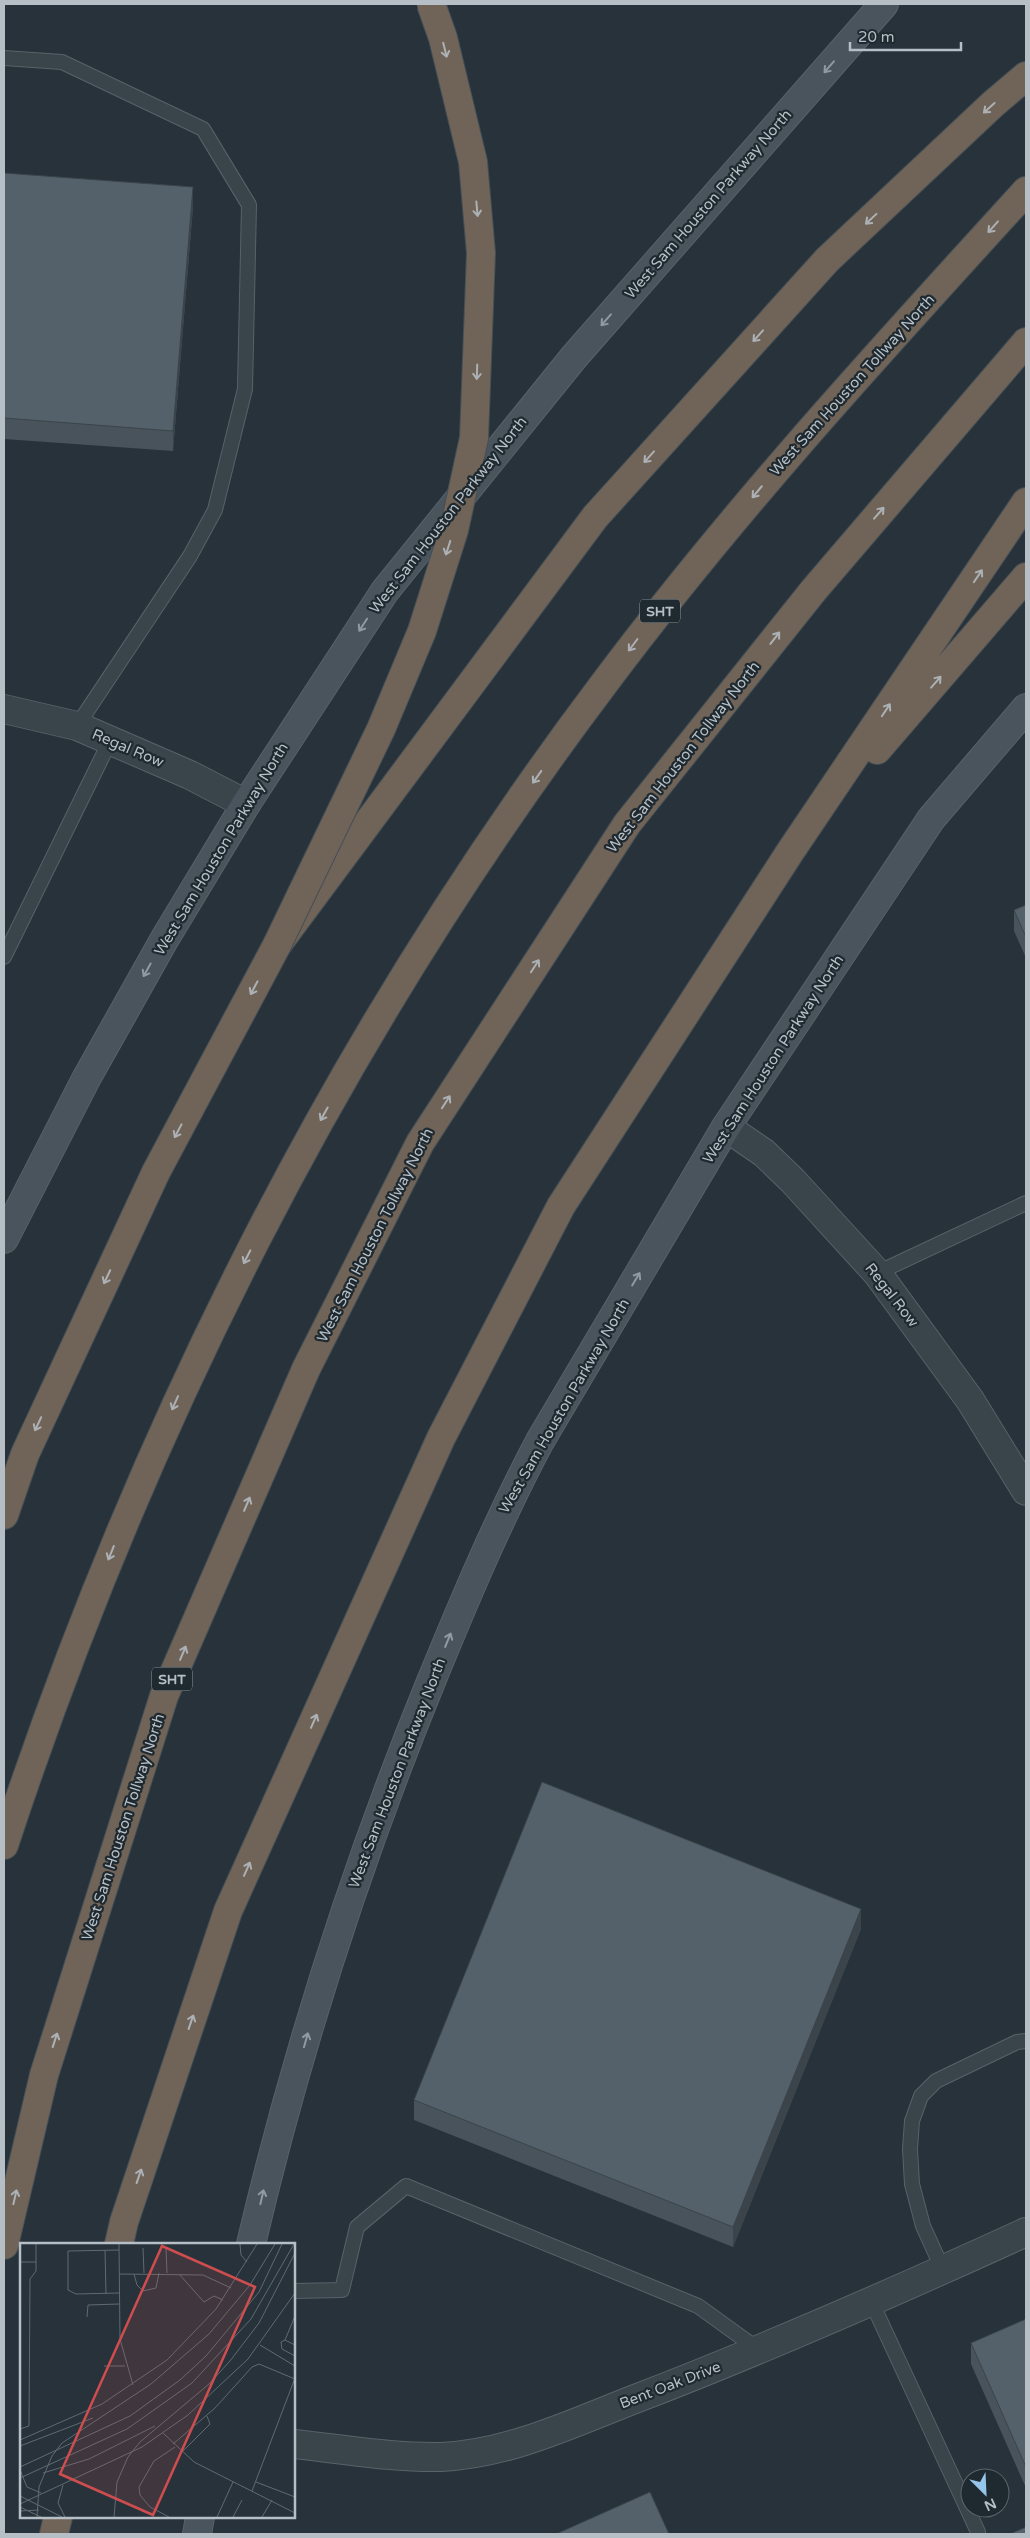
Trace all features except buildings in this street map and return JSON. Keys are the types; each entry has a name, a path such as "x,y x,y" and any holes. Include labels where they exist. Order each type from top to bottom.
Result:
{"highway":[{"path":"4,1515 24,1454 156,1172 277,945 381,729 422,631 454,530 474,438 481,253 473,162 442,38 431,4"},
{"path":"277,945 595,517 827,260 992,104 1026,76"},
{"name":"West Sam Houston Tollway North","path":"4,1845 70,1656 155,1448 244,1262 348,1072 409,969 483,855 641,634 775,471 1026,191"},
{"name":"West Sam Houston Tollway North","path":"4,2245 44,2075 164,1696 306,1369 420,1143 627,824 812,591 1026,342"},
{"path":"121,2233 228,1911 441,1438 561,1206 790,852 1026,502"},
{"path":"790,852 1026,577"},
{"path":"54,2534 58,2518"}],"main road":[{"name":"West Sam Houston Parkway North","path":"4,1239 86,1079 164,940 246,804 385,591 574,356 884,4"},
{"name":"West Sam Houston Parkway North","path":"251,2243 268,2170 320,1991 353,1890 381,1808 487,1546 540,1441 726,1127 931,819 1026,708"},
{"path":"197,2534 200,2518"}],"street":[{"name":"Regal Row","path":"4,708 77,726 190,775 246,804"},
{"name":"Regal Row","path":"726,1127 764,1153 793,1181 877,1273 970,1400 1026,1491"},
{"name":"Bent Oak Drive","path":"295,2444 400,2456 442,2457 485,2451 528,2440 759,2350 872,2303 1026,2232"}],"lane":[{"path":"4,58 62,62 203,130 249,205 245,389 215,510 190,556 77,726"},
{"path":"4,957 110,741"},
{"path":"877,1273 1026,1203"},
{"path":"943,2270 923,2226 912,2184 910,2149 912,2121 921,2096 936,2081 1017,2042 1026,2041"},
{"path":"295,2291 342,2290 357,2227 406,2186 698,2306 759,2350"},
{"path":"872,2303 978,2532"}]}
